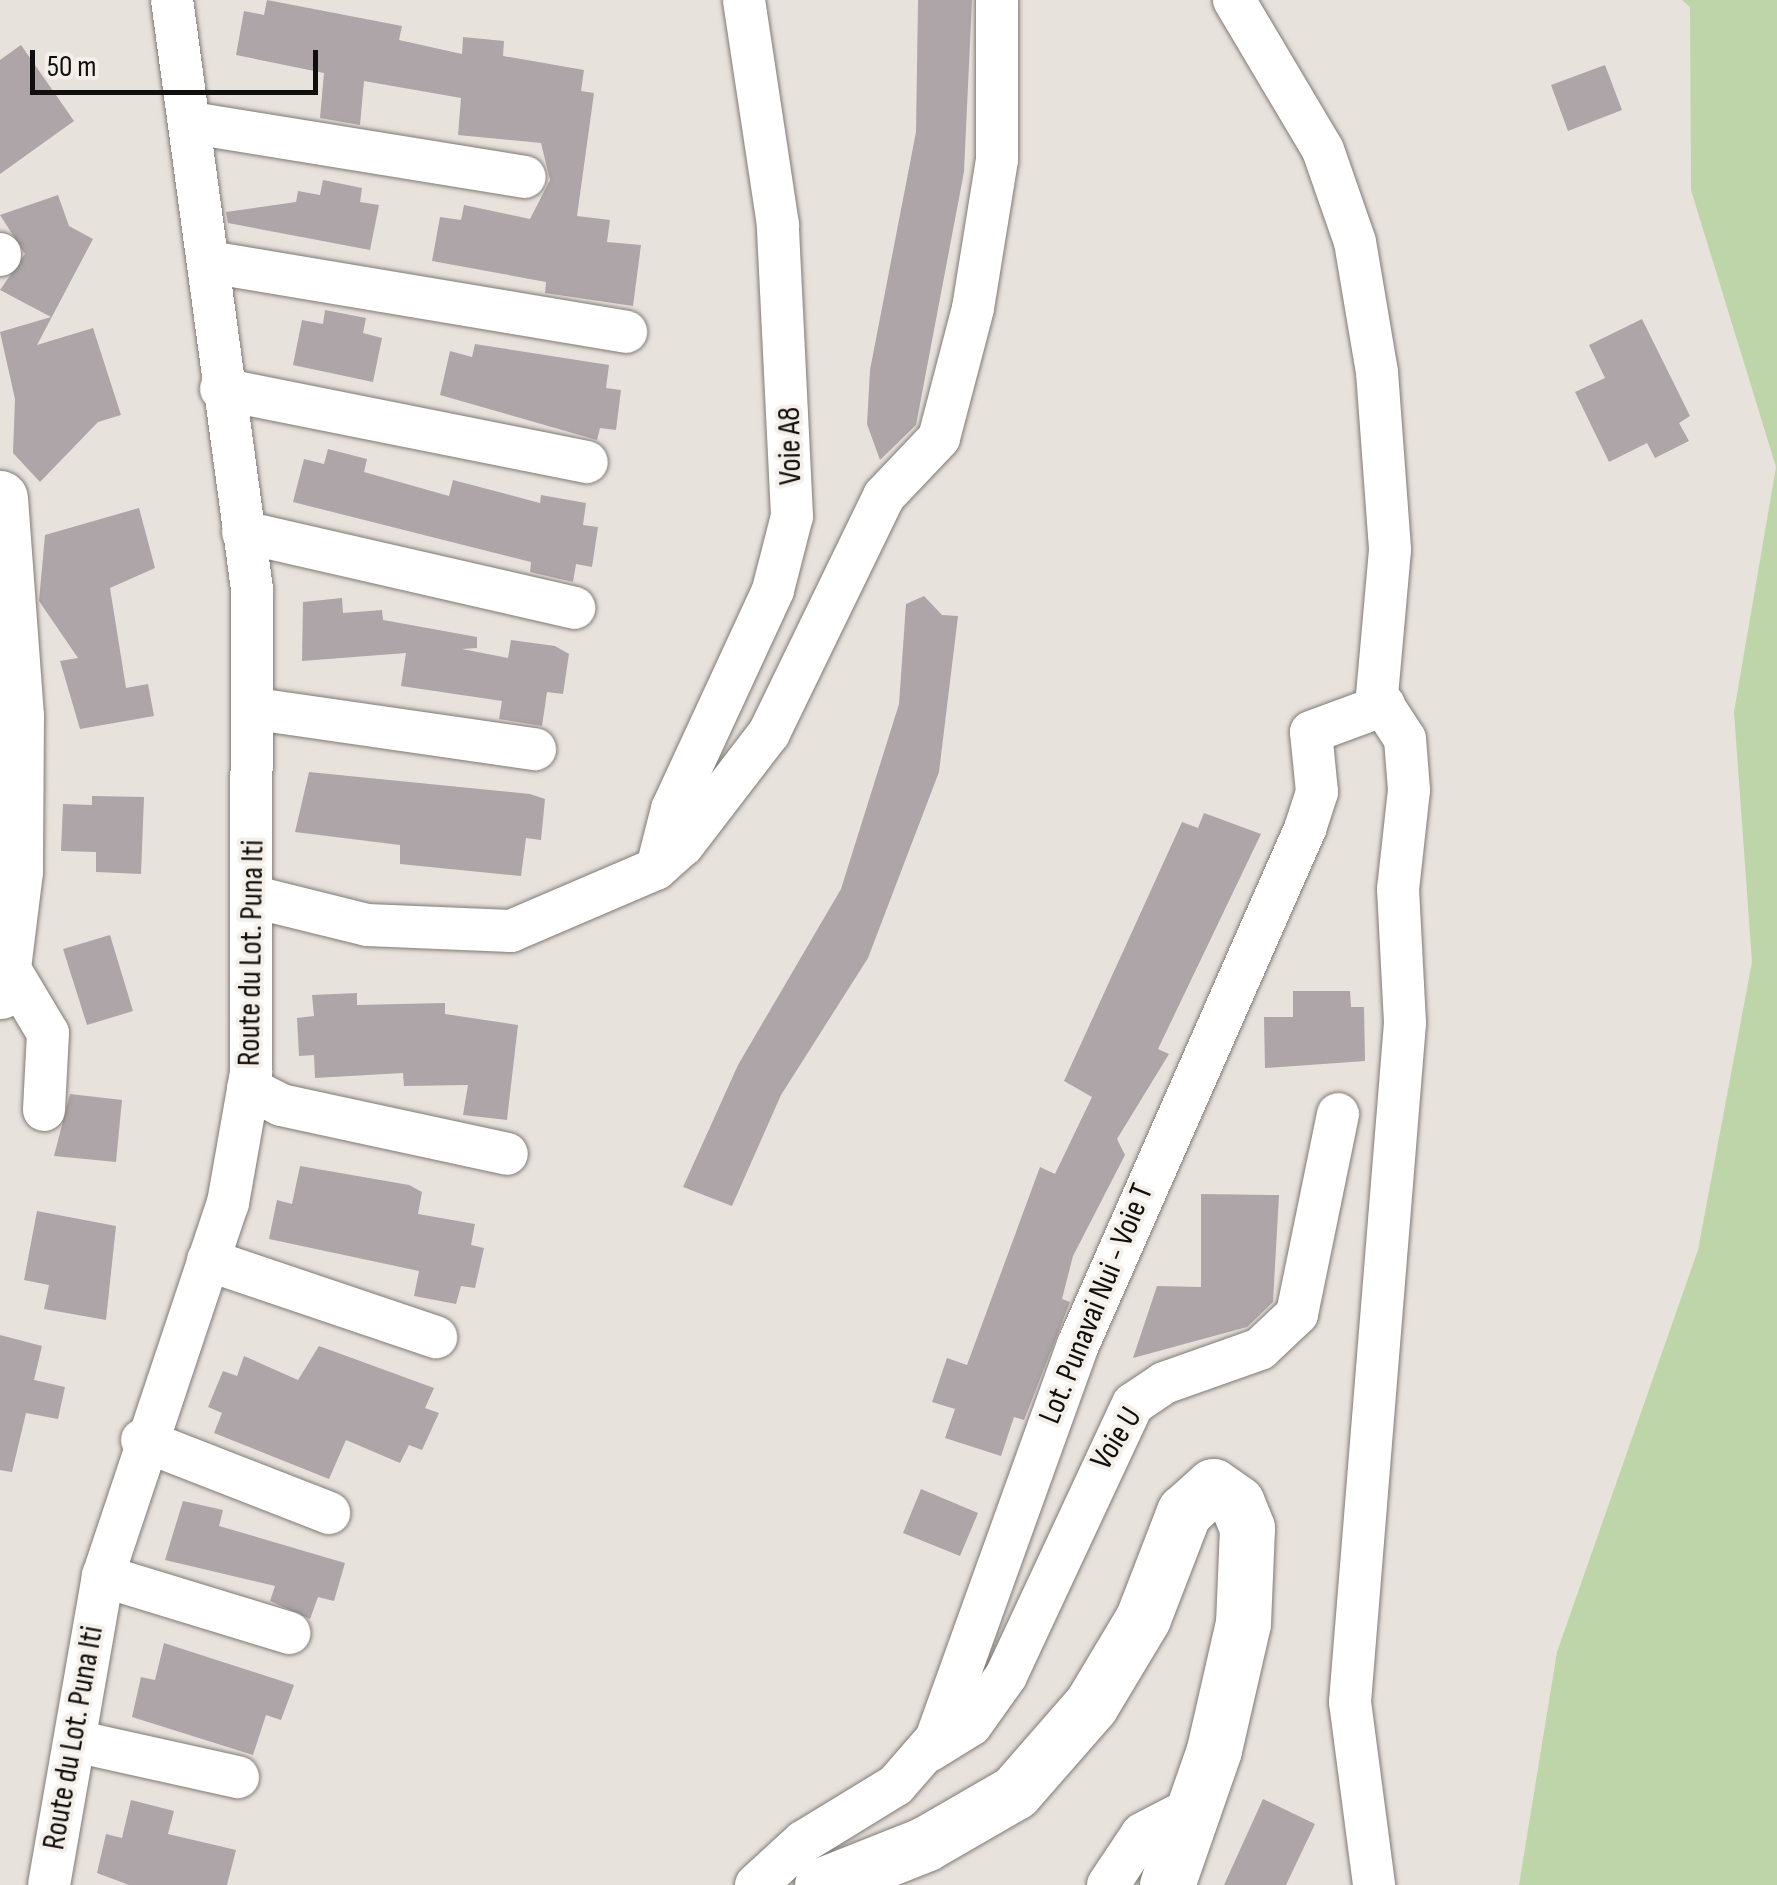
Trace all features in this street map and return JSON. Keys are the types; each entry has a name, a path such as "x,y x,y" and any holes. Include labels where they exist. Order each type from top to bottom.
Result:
{"main road":[{"path":"0,498 16,716 2,976"},
{"path":"822,1885 925,1844 1015,1792 1091,1705 1143,1618 1184,1512 1214,1486 1237,1502 1247,1528 1243,1623 1167,1885"}],"street":[{"name":"Route du Lot. Puna Iti","path":"48,1885 104,1576 142,1440 208,1260 248,1088 256,709 243,532 220,389 192,123 172,0"},
{"name":"Voie A8","path":"656,869 672,808 773,590 792,516 778,226 744,0"},
{"path":"254,897 367,925 511,931 656,869 769,733 884,496 939,438 974,308 997,160 997,0"},
{"path":"1234,0 1323,150 1354,242 1377,372 1390,550 1377,683 1384,705 1405,739 1409,790 1398,889 1405,1023 1350,1702 1374,1885"},
{"path":"192,123 525,177"},
{"path":"209,262 626,332"},
{"path":"220,389 586,462"},
{"path":"243,532 574,608"},
{"name":"Lot. Punavai Nui - Voie T","path":"929,1751 1084,1329 1305,829 1317,792 1310,732 1384,705"},
{"path":"256,709 536,749"},
{"path":"2,976 48,1032 44,1110"},
{"path":"248,1088 281,1105 507,1154"},
{"name":"Voie U","path":"929,1751 971,1725 1006,1676 1133,1404 1260,1349 1297,1314 1338,1114"},
{"path":"1323,1194 1387,1229"},
{"path":"208,1260 436,1337"},
{"path":"142,1440 329,1513"},
{"path":"104,1576 289,1634"},
{"path":"75,1741 238,1777"},
{"path":"756,1885 929,1751"},
{"path":"1108,1885 1142,1834 1190,1809"}],"green space":[{"path":"1682,0 1777,0 1777,1885 1519,1885 1557,1652 1698,1250 1752,962 1734,712 1776,467 1691,190 1690,7"}],"building":[{"path":"267,0 402,26 399,40 462,54 463,37 504,41 503,56 584,70 581,91 594,93 577,216 610,220 607,242 641,245 633,306 545,293 546,282 432,261 440,217 461,220 464,205 530,219 550,180 541,143 458,135 461,98 364,81 360,125 320,118 324,73 236,55 244,11 264,15"},
{"path":"918,0 972,0 964,172 916,425 880,460 867,424 870,370 916,132"},
{"path":"21,45 74,121 0,174 0,60"},
{"path":"1605,65 1622,110 1568,131 1551,85"},
{"path":"323,180 362,188 360,202 379,205 370,250 228,223 226,212 296,202 298,191 320,195"},
{"path":"58,195 69,226 93,239 37,345 93,328 121,415 98,422 40,482 13,453 15,399 0,332 51,317 0,290 25,254 0,215"},
{"path":"325,310 366,318 363,333 382,338 373,382 293,365 302,320 323,324"},
{"path":"1642,319 1690,416 1679,423 1689,441 1655,458 1647,443 1609,462 1575,392 1605,378 1589,345"},
{"path":"475,344 609,365 606,388 621,390 616,430 600,428 597,440 440,395 450,351 472,357"},
{"path":"328,449 367,459 364,472 449,496 453,480 540,503 541,495 586,503 583,525 598,527 592,567 576,564 573,582 530,572 531,562 293,502 304,459 324,464"},
{"path":"139,508 155,568 110,588 126,688 148,684 154,716 80,729 60,661 78,658 39,601 45,535"},
{"path":"924,596 942,615 958,616 939,772 868,958 781,1095 732,1206 683,1187 738,1065 841,889 899,704 906,604"},
{"path":"342,598 343,613 382,610 383,620 477,637 477,648 462,649 508,658 511,640 555,646 569,654 563,694 547,692 542,726 499,719 502,701 401,686 406,653 302,661 303,602"},
{"path":"309,772 530,794 545,799 541,840 526,838 521,876 400,864 400,845 295,832"},
{"path":"92,796 144,797 141,874 96,872 96,852 61,851 63,804 92,805"},
{"path":"1204,813 1261,834 1158,1049 1169,1054 1117,1139 1125,1155 1073,1256 1062,1299 1070,1302 1024,1420 1014,1417 1001,1456 945,1438 955,1409 932,1402 947,1358 967,1365 1040,1167 1055,1174 1092,1097 1064,1081 1182,822 1198,828"},
{"path":"110,935 133,1011 87,1025 63,949"},
{"path":"1293,991 1350,991 1351,1007 1364,1007 1365,1061 1265,1068 1264,1017 1293,1017"},
{"path":"357,993 357,1005 445,1003 445,1014 518,1025 507,1120 463,1115 468,1085 404,1086 403,1073 315,1078 314,1055 299,1056 297,1018 314,1016 312,995"},
{"path":"70,1094 122,1100 116,1162 54,1156"},
{"path":"300,1166 409,1185 422,1192 418,1214 475,1224 471,1245 484,1248 475,1288 461,1286 456,1304 414,1296 419,1271 269,1239 277,1200 292,1204"},
{"path":"1201,1194 1279,1195 1273,1302 1247,1327 1133,1358 1157,1286 1201,1287"},
{"path":"37,1211 116,1226 106,1320 44,1309 49,1285 24,1280"},
{"path":"0,1335 42,1346 34,1380 65,1387 58,1419 26,1413 12,1472 0,1470"},
{"path":"319,1346 434,1388 425,1408 439,1413 422,1450 409,1445 400,1463 346,1440 329,1479 214,1433 222,1413 208,1407 223,1371 237,1376 244,1356 298,1380"},
{"path":"921,1489 978,1513 960,1556 903,1533"},
{"path":"183,1501 223,1510 219,1526 345,1563 334,1601 318,1597 310,1619 270,1601 275,1586 165,1560"},
{"path":"164,1643 294,1685 281,1720 266,1715 253,1755 132,1717 141,1677 155,1680"},
{"path":"1263,1799 1315,1824 1286,1885 1224,1885"},
{"path":"131,1800 174,1811 168,1834 236,1850 227,1885 129,1885 97,1873 106,1834 122,1838"}]}
